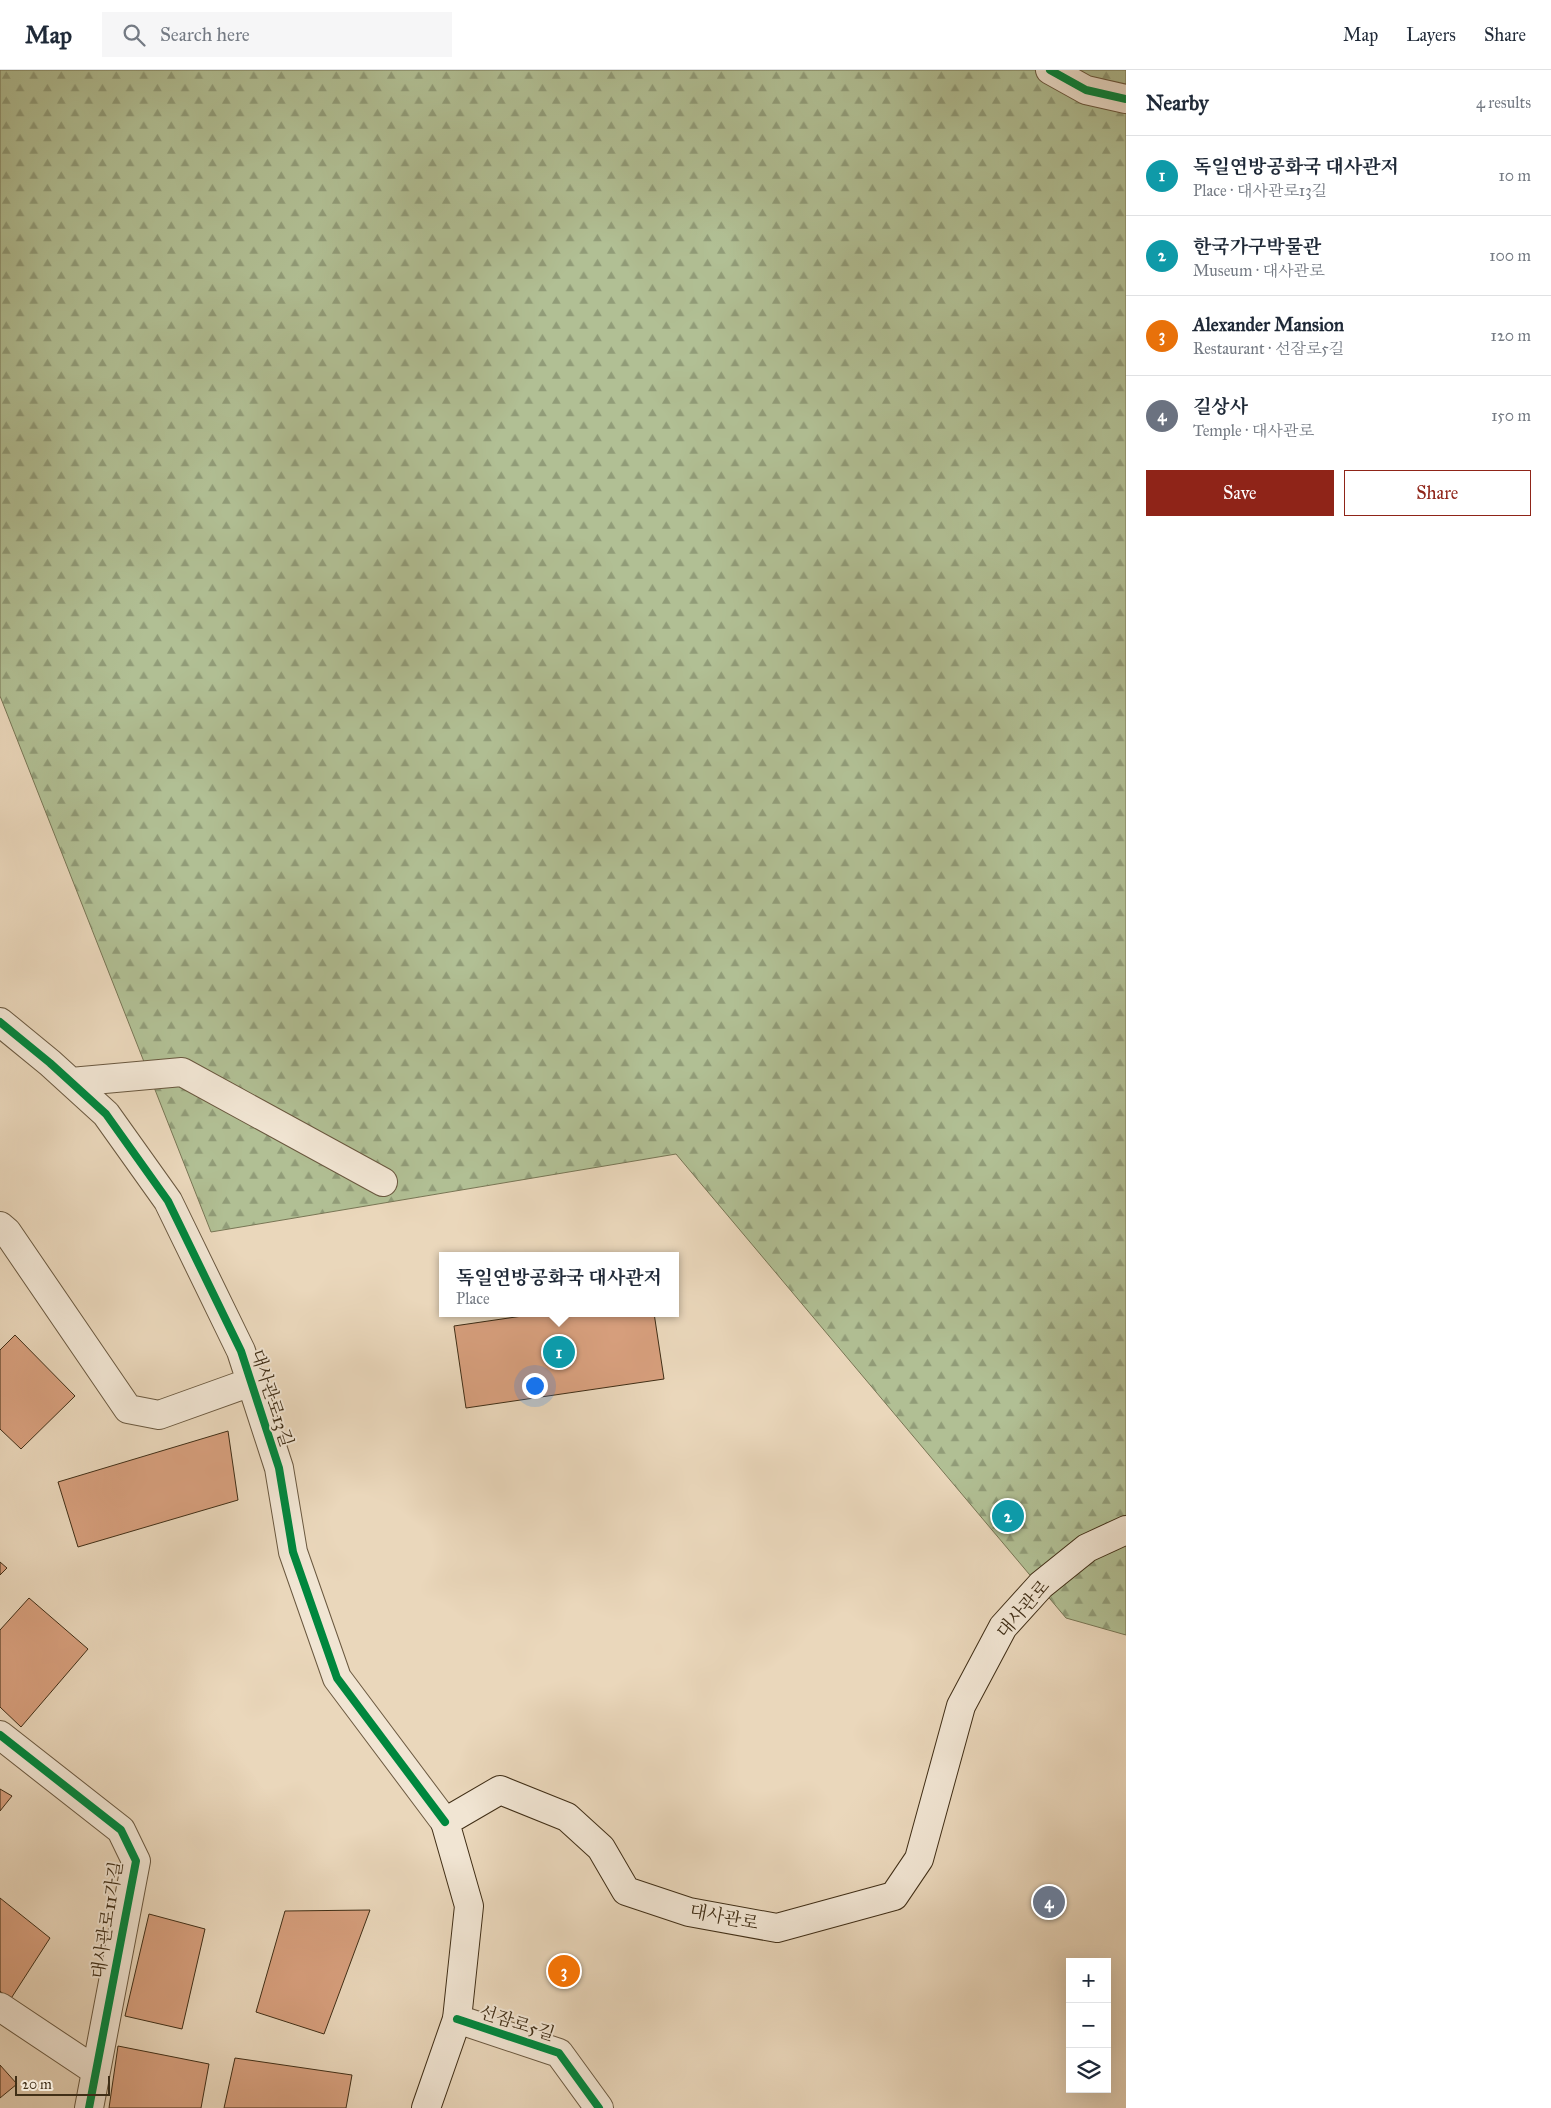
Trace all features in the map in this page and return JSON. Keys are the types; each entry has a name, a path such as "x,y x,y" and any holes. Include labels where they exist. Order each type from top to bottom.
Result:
{"street":[{"path":"1050,70 1086,90 1126,99"},
{"name":"대사관로13길","path":"0,1022 106,1114 168,1201 241,1351 279,1468 292,1552 337,1678 445,1822"},
{"path":"71,1082 182,1072 383,1182"},
{"name":"대사관로13길","path":"0,1226 7,1232 128,1409 159,1415 251,1382"},
{"name":"대사관로","path":"445,1822 500,1790 567,1817 600,1848 626,1891 689,1912 777,1928 894,1896 920,1859 961,1706 1003,1627 1041,1585 1087,1548 1126,1530"},
{"name":"대사관로11가길","path":"0,1736 120,1830 136,1861 89,2108"},
{"path":"426,2108 457,2019 469,1906 445,1822"},
{"path":"0,2007 96,2071"},
{"name":"선잠로5길","path":"457,2019 559,2052 599,2108"}],"green space":[{"path":"0,70 1126,70 1126,1635 1066,1618 676,1154 211,1232 0,696"}],"building":[{"path":"516,1317 655,1317 664,1379 466,1408 454,1326"},
{"path":"15,1335 75,1396 21,1449 0,1429 0,1350"},
{"path":"228,1431 238,1500 78,1547 58,1482"},
{"path":"0,1562 7,1568 0,1575"},
{"path":"29,1598 88,1649 21,1727 0,1707 0,1630"},
{"path":"0,1789 12,1796 0,1811"},
{"path":"0,1898 50,1938 10,2000 0,1991"},
{"path":"370,1910 324,2034 256,2012 285,1911"},
{"path":"149,1914 205,1929 182,2029 125,2016"},
{"path":"118,2046 209,2064 201,2108 109,2108"},
{"path":"235,2058 352,2075 346,2108 224,2108"},
{"path":"0,2065 17,2084 0,2098"}],"cycle path":[{"path":"1050,70 1086,90 1126,99"},
{"path":"0,1022 50,1063 106,1114 168,1201 241,1351 279,1468 293,1552 337,1678 445,1822"},
{"path":"0,1735 121,1830 136,1861 89,2108"},
{"path":"457,2019 559,2053 599,2108"}],"place":[{"name":"독일연방공화국 대사관저","path":"559,1352"},
{"name":"한국가구박물관","path":"1008,1516"},
{"name":"길상사","path":"1049,1902"},
{"name":"Alexander Mansion","path":"564,1971"}]}
